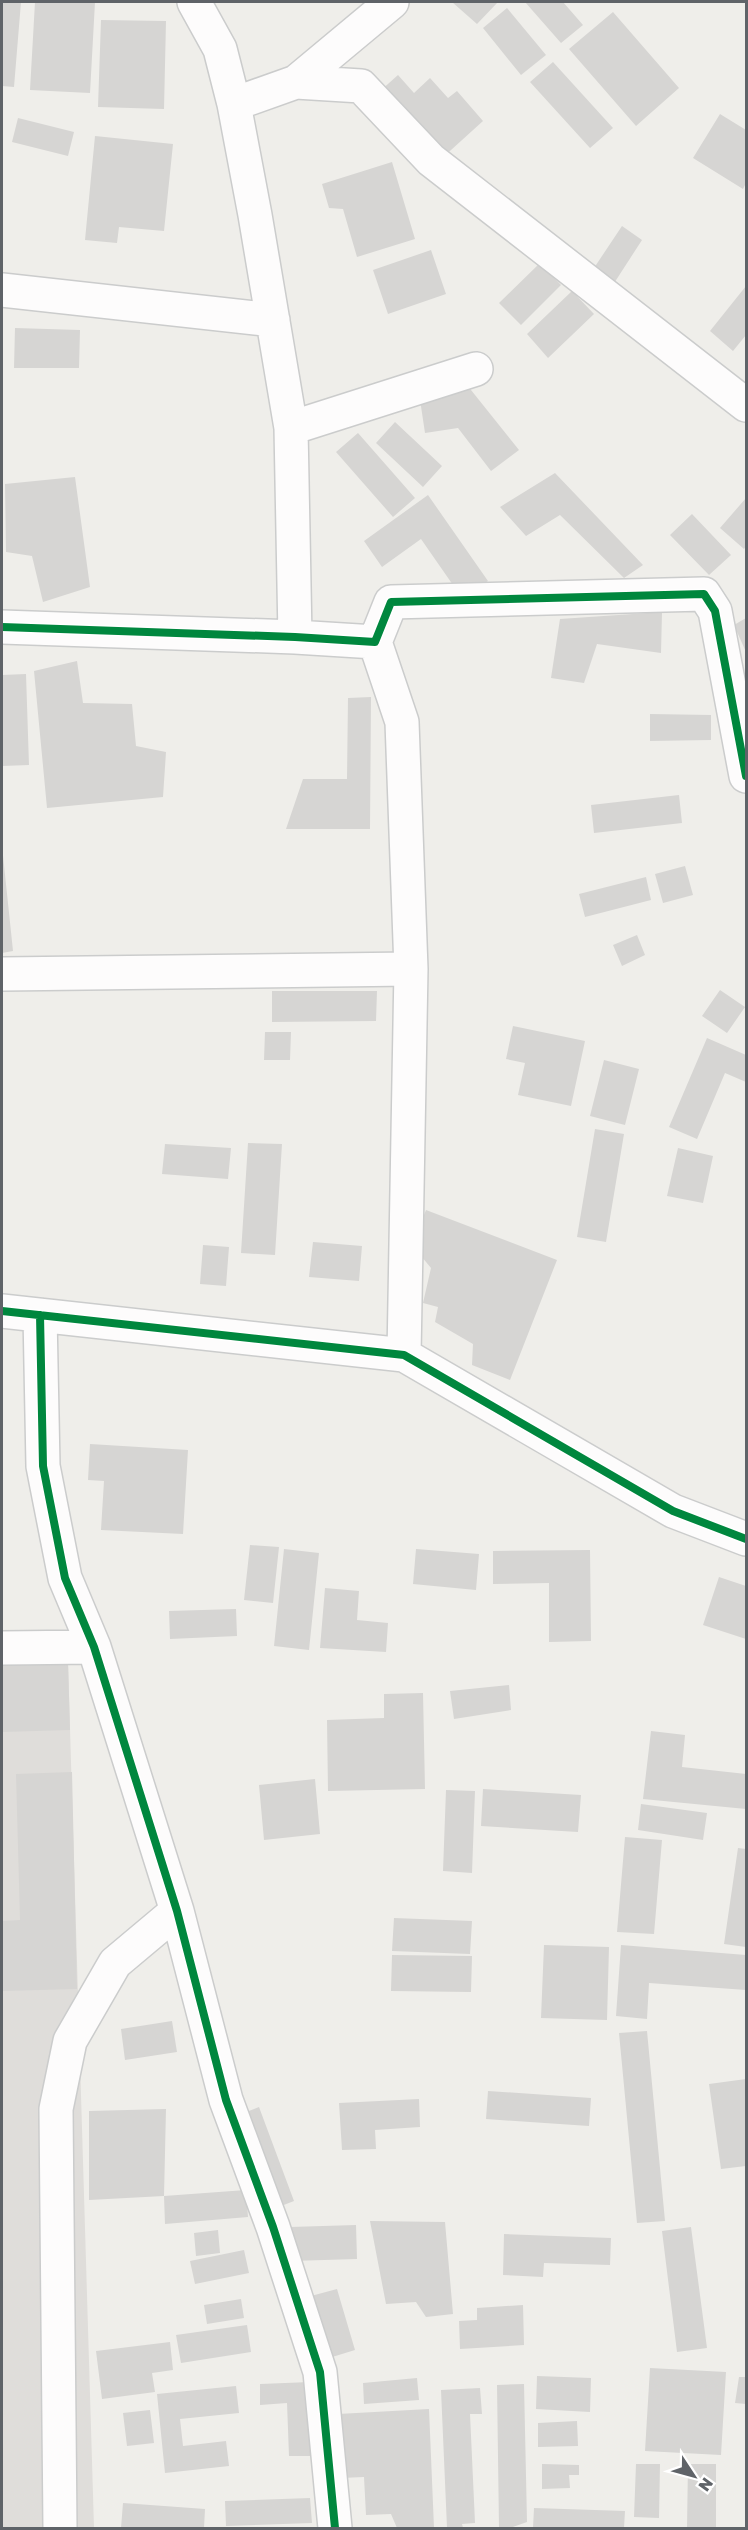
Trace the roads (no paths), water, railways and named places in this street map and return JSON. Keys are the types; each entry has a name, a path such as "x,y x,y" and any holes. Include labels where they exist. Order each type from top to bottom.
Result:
{"street":[{"path":"194,2 220,49 234,104 291,428 295,637"},
{"path":"234,104 296,82 392,2"},
{"path":"296,82 361,86 431,160 747,405"},
{"path":"2,290 273,320"},
{"path":"291,428 476,369"},
{"path":"404,1354 411,969 402,722 375,642 392,602 704,594 715,611 747,776"},
{"path":"2,627 375,642"},
{"path":"2,974 411,969"},
{"path":"2,1311 404,1354 674,1511 747,1539"},
{"path":"40,1315 44,1466 65,1578 94,1647 177,1911 226,2100 273,2227 320,2372 335,2529"},
{"path":"2,1648 94,1647"},
{"path":"60,2529 56,2109 70,2041 109,1973 116,1963 177,1911"}]}
